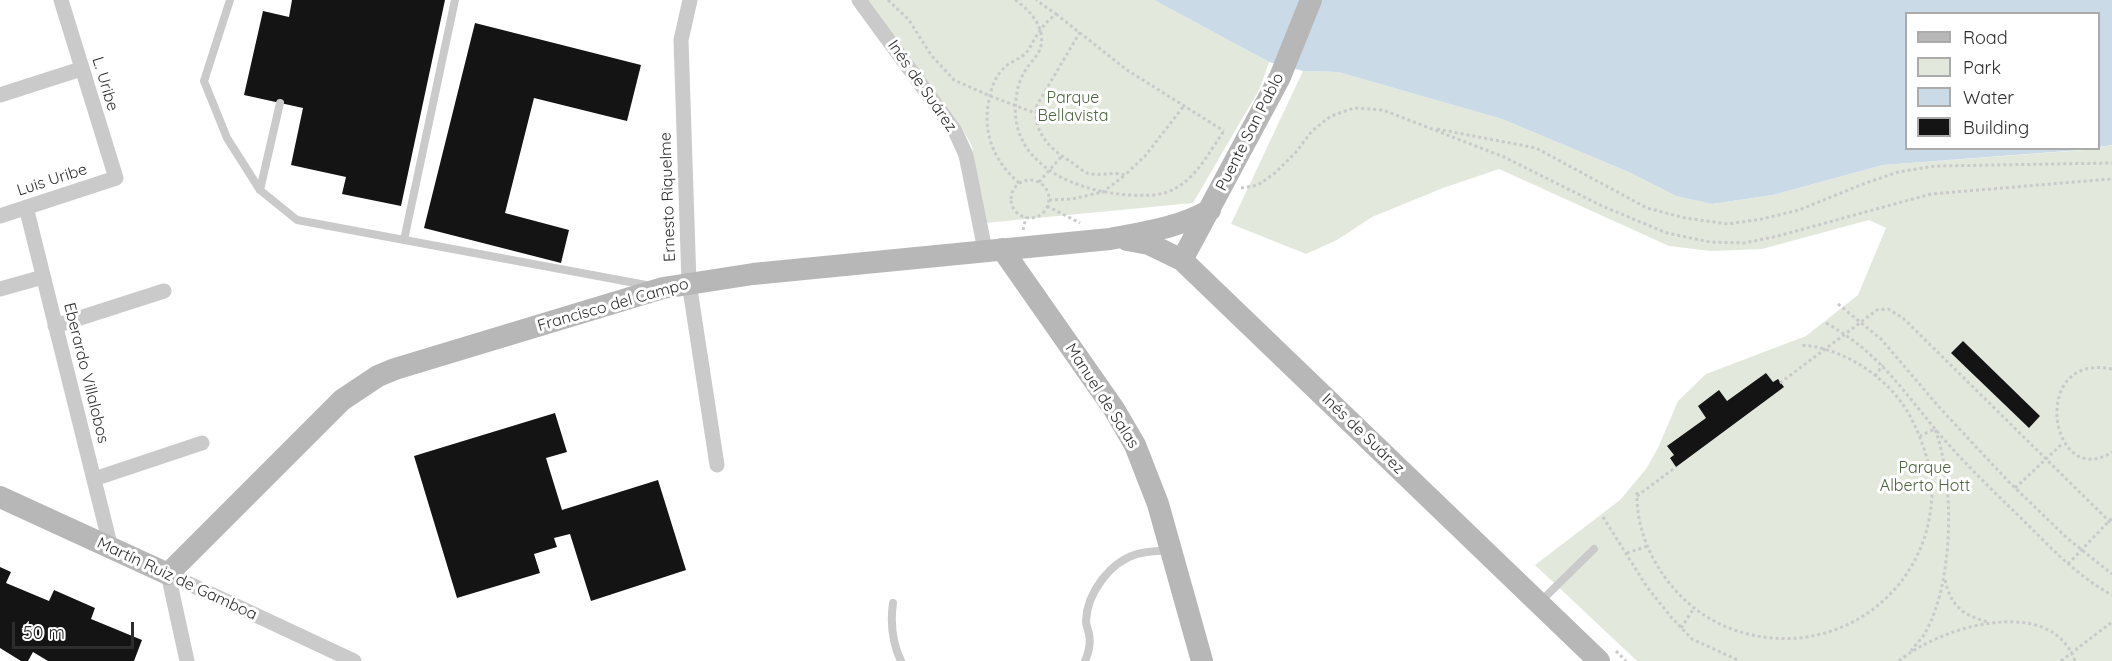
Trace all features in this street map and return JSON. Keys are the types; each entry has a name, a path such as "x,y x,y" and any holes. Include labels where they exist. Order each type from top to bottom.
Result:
{"street":[{"name":"L. Uribe","path":"61,0 116,178"},
{"name":"Ernesto Riquelme","path":"690,0 681,40 689,283 717,465"},
{"name":"Inés de Suárez","path":"859,0 955,131 966,155 993,249"},
{"name":"Puente San Pablo","path":"1182,260 1280,77 1311,0"},
{"path":"0,95 81,69"},
{"name":"Luis Uribe","path":"0,216 116,178"},
{"name":"Eberardo Villalobos","path":"26,207 111,548"},
{"name":"Francisco del Campo","path":"168,574 342,400 378,376 663,288 722,278 1110,238 1164,229 1192,220 1210,210"},
{"name":"Inés de Suárez","path":"1110,238 1149,244 1182,260 1599,661"},
{"name":"Manuel de Salas","path":"993,249 1114,409 1131,436 1150,480 1202,661"},
{"path":"0,289 43,277"},
{"path":"55,326 164,291"},
{"path":"94,479 202,443"},
{"name":"Martín Ruiz de Gamboa","path":"0,496 354,661"},
{"path":"168,574 188,661"}],"lane":[{"path":"230,0 204,81 227,138 260,190 297,220 663,288"},
{"path":"404,240 456,0"},
{"path":"260,190 280,103"},
{"path":"1539,603 1594,549"},
{"path":"1084,661 1089,646 1085,624 1087,612 1101,581 1116,566 1136,554 1171,550"},
{"path":"893,603 892,635 901,661"}],"path":[{"path":"888,0 909,20 931,55 947,74 961,85 1035,113"},
{"path":"1015,0 1032,15 1040,30 1039,52 1019,82 1015,105 1015,119 1021,140 1029,154 1048,170 1103,192 1138,196 1157,195 1174,189 1191,178 1224,131 1127,70 1036,0"},
{"path":"1019,183 1005,169 991,146 987,123 990,96 997,76 1010,63 1024,55 1040,30 1056,14"},
{"path":"1080,32 1037,105 1035,113 1037,126 1046,144 1088,173 1118,172 1125,175"},
{"path":"1049,200 1072,199 1103,192 1145,156 1183,107"},
{"path":"1235,189 1258,185 1275,173 1312,131 1330,116 1354,108 1383,110 1504,157 1602,206 1667,233 1710,242 1743,243 1778,236 1931,194 2112,179"},
{"path":"1430,128 1536,148 1647,208 1685,218 1728,224 1799,210 1898,172 1935,166 2112,163"},
{"path":"1039,182 1062,156"},
{"path":"1029,180 1039,182 1046,190 1049,200 1047,206 1039,215 1026,217 1015,211 1012,205 1012,192 1019,183 1029,180"},
{"path":"1047,206 1088,227"},
{"path":"1021,235 1026,217"},
{"path":"1838,304 1881,339 1939,407 2015,488 2112,574"},
{"path":"1780,383 1877,310 1888,309 1903,318 2045,460 2111,521 2068,564"},
{"path":"1826,323 1845,334 1882,365 1935,429 1998,496 2068,564 2098,588 2112,595"},
{"path":"1676,467 1637,494 1643,535 1656,566 1677,593 1702,615 1733,631 1766,639 1799,639 1832,632 1863,618 1889,597 1910,570 1924,539 1931,506 1930,472 1920,436 1909,413 1891,390 1869,371 1839,355 1800,345"},
{"path":"1875,376 1882,365"},
{"path":"2112,369 2095,366 2077,371 2067,380 2060,394 2057,412 2058,433 2063,443 2074,455 2087,459 2101,459 2112,452"},
{"path":"1920,436 1935,429"},
{"path":"1911,651 1925,633 1944,578 1948,535 1946,465 1935,429"},
{"path":"2015,488 2063,443"},
{"path":"1603,517 1647,587 1681,628 1692,639 1740,661"},
{"path":"1626,554 1648,546"},
{"path":"1944,578 1948,596 1958,608 1971,618 1990,623"},
{"path":"1681,628 1694,608"},
{"path":"1899,661 1932,639 1954,631 1990,623 2026,622 2046,628 2060,638 2072,652 2075,661"},
{"path":"2061,661 2112,622"}],"green space":[{"name":"Parque Bellavista","path":"867,0 1154,0 1269,62 1260,88 1193,203 985,223 972,146 963,130"},
{"name":"Parque Alberto Hott","path":"1303,71 1338,72 1502,119 1631,173 1676,196 1712,204 1773,195 1883,165 2100,150 2100,147 2112,145 2112,661 1637,661 1535,565 1620,500 1646,469 1658,448 1678,401 1706,374 1806,336 1858,295 1886,228 1869,220 1762,249 1711,251 1669,246 1499,169 1443,188 1372,217 1337,240 1306,254 1231,224"}],"water":[{"path":"1154,0 2112,0 2112,145 2100,147 2100,12 1905,12 1905,150 2080,150 1883,165 1773,195 1712,204 1676,196 1631,173 1502,119 1338,72 1303,71 1269,62"}],"building":[{"path":"292,0 445,0 401,206 342,194 346,177 291,165 303,108 244,95 263,11 289,17"},
{"path":"475,23 641,65 627,121 534,98 505,213 569,230 561,263 424,228"},
{"path":"1963,341 2040,416 2029,428 1951,353"},
{"path":"1766,373 1773,382 1778,379 1784,387 1676,467 1670,458 1674,455 1667,446 1706,418 1698,406 1719,390 1727,401"},
{"path":"555,413 567,452 546,458 562,510 658,480 686,570 591,601 570,534 554,538 557,547 534,554 540,573 457,598 414,456"},
{"path":"0,567 11,572 6,583 49,601 54,590 95,608 91,619 142,640 134,661 48,661 33,652 28,661 21,661 0,648"}]}
